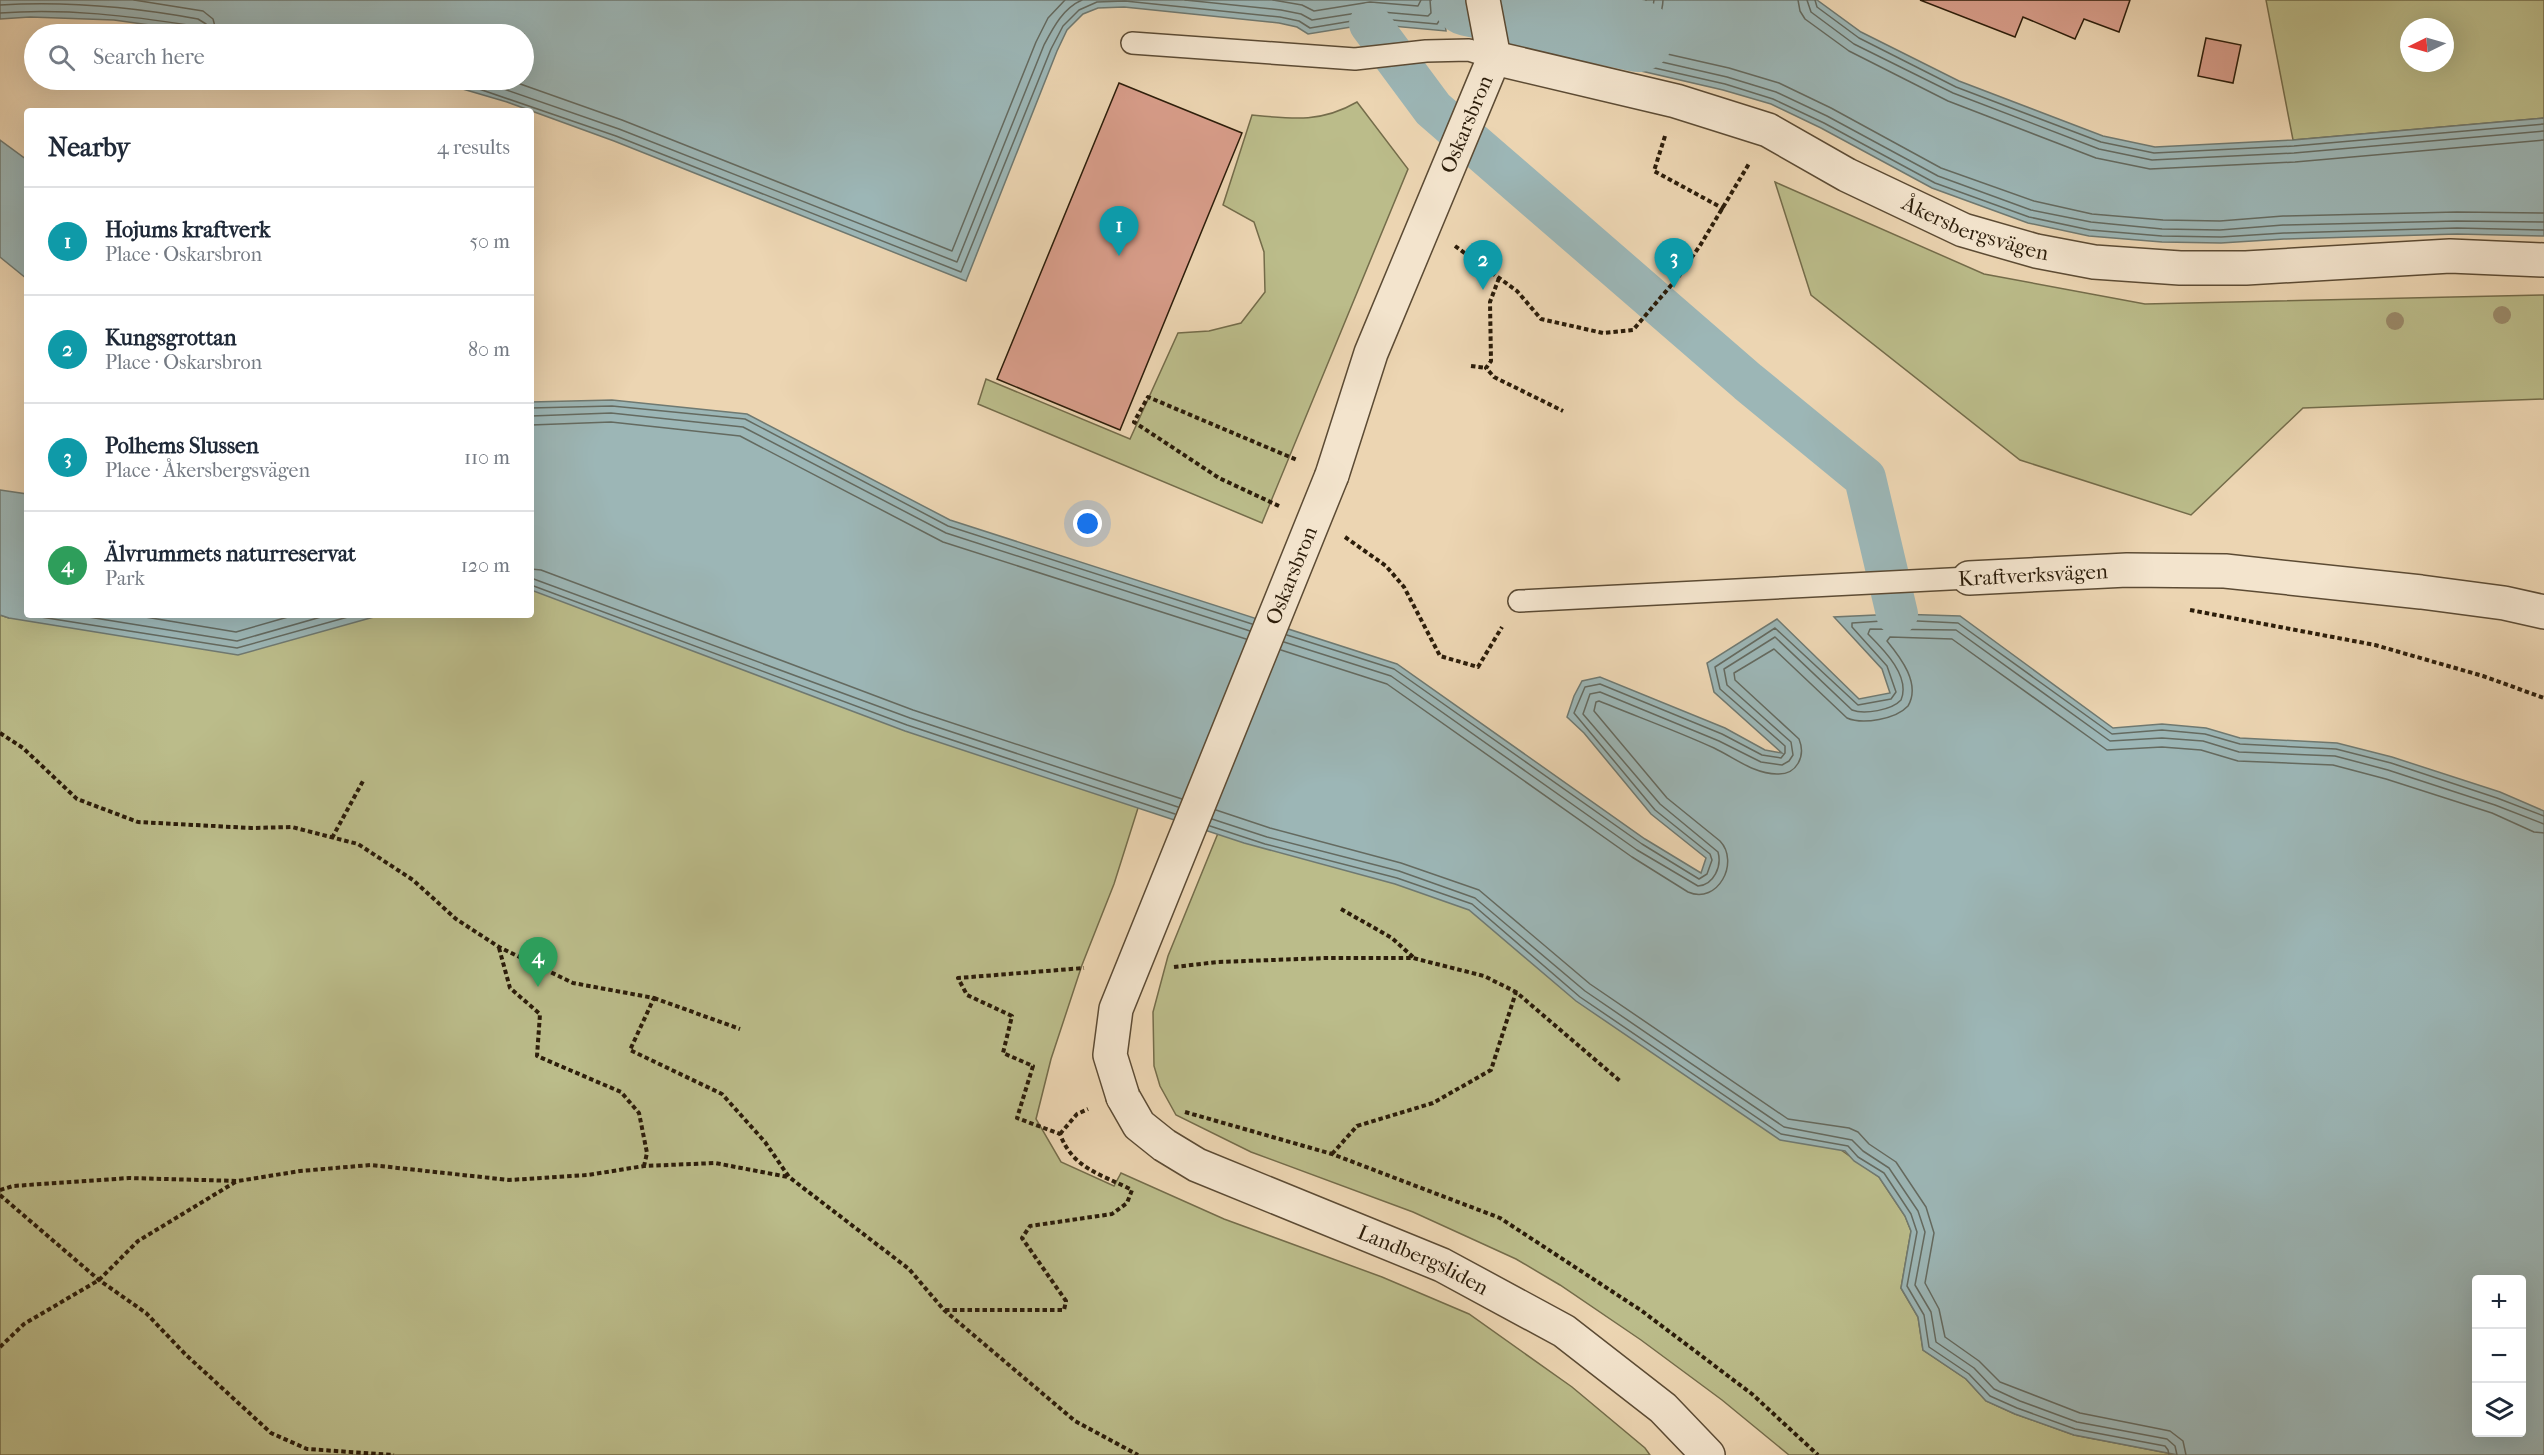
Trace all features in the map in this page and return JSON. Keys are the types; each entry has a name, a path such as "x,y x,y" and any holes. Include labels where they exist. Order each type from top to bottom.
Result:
{"street":[{"path":"1483,0 1491,64"},
{"name":"Åkersbergsvägen","path":"1491,64 1676,101 1768,130 1847,175 1963,230 2036,251 2071,258 2180,268 2246,268 2450,256 2544,260"},
{"name":"Oskarsbron","path":"1123,1097 1110,1055 1116,1009 1332,475 1371,353 1491,64"},
{"name":"Kraftverksvägen","path":"1969,578 2127,570 2225,571 2433,593 2504,603 2544,612"},
{"name":"Landbergsliden","path":"1123,1097 1139,1125 1164,1145 1197,1165 1442,1265 1564,1332 1663,1408 1708,1455"}],"lane":[{"path":"1132,44 1356,59 1426,51 1469,50 1491,64"},
{"name":"Kraftverksvägen","path":"1519,601 1969,578"}],"path":[{"path":"1676,101 1654,171 1724,209"},
{"path":"1430,214 1499,278 1517,291 1541,319 1604,333 1633,330 1679,276 1724,209 1768,130"},
{"path":"1486,368 1491,361 1490,302 1499,278"},
{"path":"1471,366 1486,368 1494,377 1563,411"},
{"path":"1219,478 1134,422 1148,397 1332,475"},
{"path":"1337,532 1386,566 1404,587 1440,656 1478,667 1519,601"},
{"path":"2184,609 2375,645 2483,676 2544,698"},
{"path":"0,733 23,748 77,799 138,822 251,828 292,827 358,844 414,880 456,919 499,947 573,983 654,998 740,1029"},
{"path":"332,838 363,781"},
{"path":"1341,909 1392,938 1413,958"},
{"path":"499,947 510,988 540,1014 537,1056 621,1092 639,1113 647,1153 644,1166"},
{"path":"1164,968 1218,962 1413,958 1484,976 1516,992 1620,1081"},
{"path":"944,1310 1064,1310 1066,1301 1022,1238 1030,1226 1112,1214 1127,1203 1132,1190 1078,1163 1066,1149 1060,1134 1017,1118 1033,1066 1003,1053 1012,1016 966,994 958,978 1084,968"},
{"path":"1332,1154 1357,1126 1433,1103 1491,1070 1516,992"},
{"path":"654,998 630,1050 722,1094 765,1142 789,1177 909,1269 944,1310 1075,1421 1138,1455"},
{"path":"1177,1110 1332,1154 1500,1218 1642,1311 1752,1394 1818,1455"},
{"path":"1060,1134 1077,1114"},
{"path":"0,1191 13,1186 129,1178 238,1180 300,1171 371,1165 509,1180 588,1174 644,1166 715,1163 789,1177"},
{"path":"0,1347 24,1324 99,1280 138,1241 238,1180"},
{"path":"0,1196 99,1280 146,1313 185,1354 271,1433 308,1449 394,1455"}],"green space":[{"path":"2266,0 2544,0 2544,118 2293,140"},
{"path":"1357,102 1408,169 1262,523 978,404 986,379 1130,439 1178,333 1209,331 1241,323 1265,292 1264,252 1254,222 1223,205 1252,115 1306,118 1344,109"},
{"path":"1775,182 1984,274 2145,304 2544,295 2544,399 2303,408 2191,515 2020,460 1811,295"},
{"path":"534,554 1193,690 1138,808 1114,884 1082,965 1051,1059 1036,1119 1061,1162 1114,1186 1121,1173 1224,1219 1382,1277 1469,1314 1572,1387 1645,1448 1650,1455 0,1455 0,615 9,618 534,618"},
{"path":"1258,735 1879,1177 1905,1216 1911,1231 1901,1288 1918,1317 1923,1350 1966,1379 1986,1401 2074,1435 2178,1455 1789,1455 1722,1400 1641,1340 1560,1285 1516,1259 1413,1212 1251,1152 1176,1115 1160,1086 1154,1066 1153,1012 1168,956"}],"water":[{"path":"0,0 1442,0 1446,31 1370,24 1308,34 1297,27 1279,23 1124,7 1098,8 1083,14 1067,30 1057,51 966,281 614,141 534,112 534,108 523,108 466,90 534,90 534,24 143,24 114,20 30,17 0,19"},
{"path":"1540,0 1597,0 1633,11 1642,0 1817,0 1861,32 1959,81 2103,136 2155,147 2293,140 2544,118 2544,236 2457,234 2221,243 2162,242 2089,236 2028,223 1932,188 1821,128 1771,104 1723,90 1568,54 1546,30 1540,16"},
{"path":"0,140 24,158 24,277 0,257"},
{"path":"612,400 747,414 950,520 1397,664 1645,839 1701,873 1706,858 1651,814 1584,733 1567,717 1582,681 1600,677 1725,728 1765,750 1782,753 1714,692 1707,663 1777,619 1859,699 1890,693 1882,669 1834,617 1897,614 1960,616 2113,728 2162,724 2206,728 2240,738 2337,743 2392,757 2500,792 2544,811 2544,1455 2178,1455 2074,1435 1986,1401 1966,1379 1923,1350 1918,1317 1901,1288 1911,1231 1905,1216 1879,1177 1854,1161 1845,1151 1780,1140 1576,1001 1469,910 1395,884 1244,843 905,731 534,591 534,402"},
{"path":"0,490 24,494 24,618 370,618 238,655 0,615"}],"building":[{"path":"1920,0 2130,0 2119,32 2084,19 2075,39 2023,17 2015,37"},
{"path":"2206,38 2241,45 2233,83 2198,76"},
{"path":"1119,83 1242,133 1120,430 997,379"}],"waterway":[{"path":"1468,0 1638,36"},
{"path":"1370,24 1433,109 1748,382 1865,478 1897,614"}],"place":[{"name":"Hojums kraftverk","path":"1119,256"},
{"name":"Polhems Slussen","path":"1674,288"},
{"name":"Kungsgrottan","path":"1483,290"},
{"name":"Älvrummets naturreservat","path":"538,987"}]}
